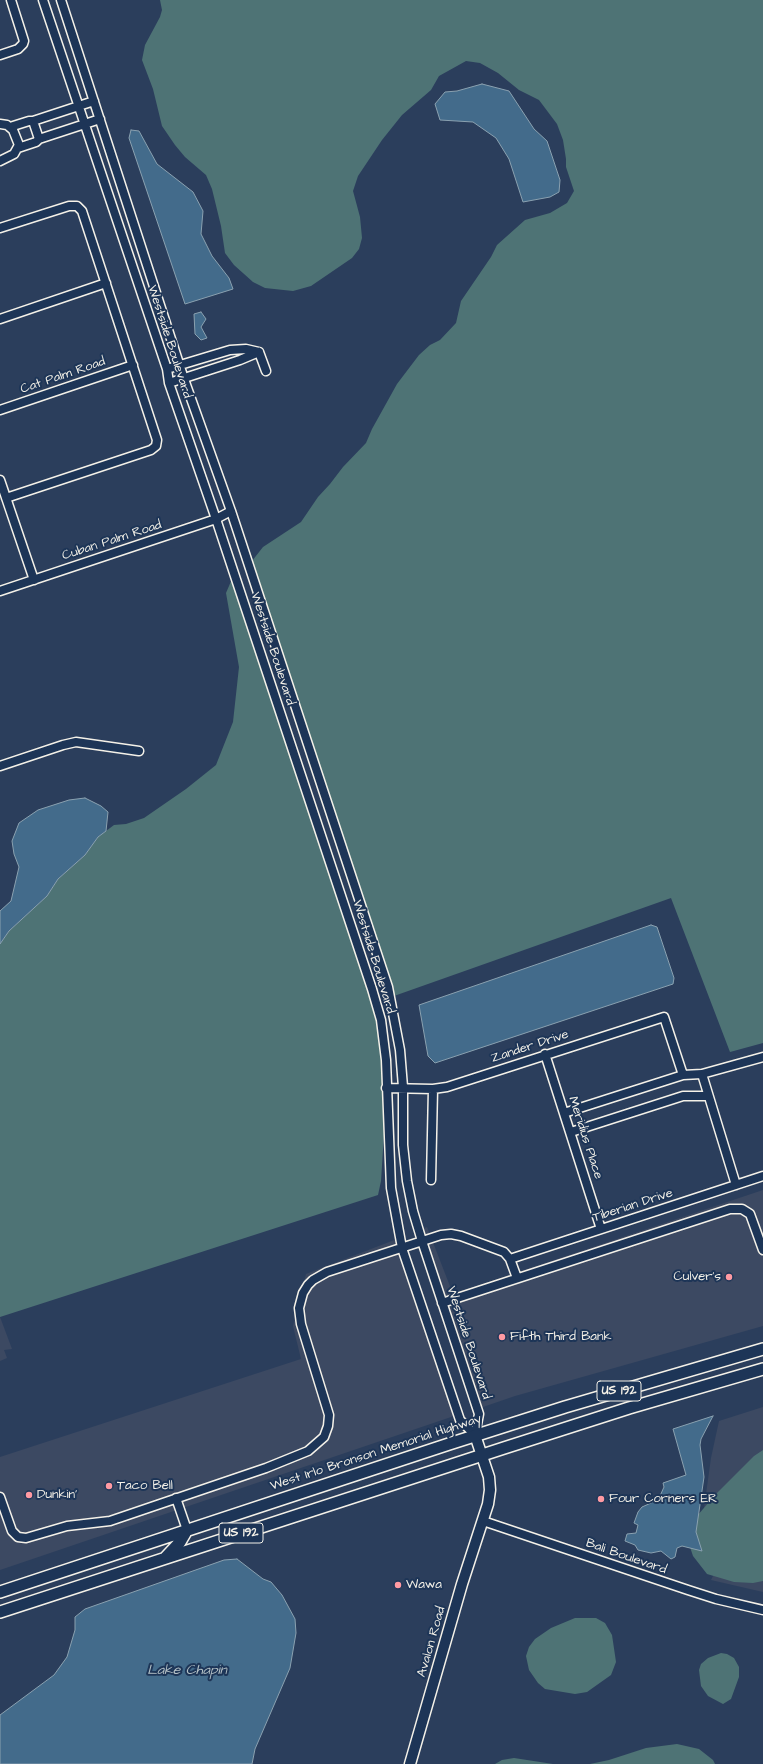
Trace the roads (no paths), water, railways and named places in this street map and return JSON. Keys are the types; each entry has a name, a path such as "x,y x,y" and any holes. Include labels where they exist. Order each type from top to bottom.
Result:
{"highway":[{"name":"West Irlo Bronson Memorial Highway","path":"0,1592 475,1435 763,1349"},
{"name":"US 192","path":"0,1612 629,1408 763,1369"},
{"path":"166,1558 180,1542 187,1530"}],"main road":[{"name":"Avalon Road","path":"410,1764 462,1584 483,1521 490,1490 489,1477 475,1435"}],"street":[{"path":"0,55 18,49 24,41 12,0"},
{"name":"Westside Boulevard","path":"43,0 166,369 169,384 216,519 372,989 381,1020 386,1060 391,1188 402,1248 460,1420 475,1435"},
{"name":"Westside Boulevard","path":"61,0 184,378 231,512 388,987 400,1050 403,1087 402,1145 407,1181 413,1211 422,1241 479,1414 475,1435"},
{"path":"10,127 94,101"},
{"path":"0,161 11,157 18,148 36,142 39,139 100,119"},
{"path":"33,121 39,139"},
{"path":"0,124 10,127 16,133 18,148"},
{"path":"0,228 65,207 77,206 84,215 157,436 157,443 154,448 6,498"},
{"path":"0,319 106,283"},
{"path":"166,369 235,349 246,349 259,352"},
{"path":"169,384 246,358 259,352"},
{"path":"259,352 266,371"},
{"path":"215,354 220,367"},
{"name":"Cat Palm Road","path":"0,410 133,365"},
{"path":"0,480 34,580"},
{"name":"Cuban Palm Road","path":"0,592 216,519 231,512"},
{"path":"0,766 76,742 139,751"},
{"name":"Zander Drive","path":"386,1088 403,1087 433,1089 447,1087 545,1054 664,1017 683,1075"},
{"name":"Meridius Place","path":"545,1054 601,1229"},
{"path":"564,1113 683,1075 702,1074 763,1057"},
{"path":"702,1074 736,1185"},
{"path":"431,1180 433,1089"},
{"path":"571,1132 683,1096 708,1096"},
{"name":"Tiberian Drive","path":"510,1259 763,1176"},
{"path":"442,1303 730,1209 742,1209 750,1214 763,1250"},
{"path":"0,1497 12,1531 22,1538 31,1538 67,1526 104,1522 294,1458 308,1451 320,1442 327,1431 329,1415 301,1324 299,1308 303,1293 313,1280 327,1272 422,1241 446,1234 456,1234 499,1249 510,1259 517,1278"},
{"path":"176,1498 187,1530"},
{"name":"Bali Boulevard","path":"483,1521 688,1590 730,1603 763,1610"}],"water":[{"path":"482,84 509,91 534,129 547,141 560,180 559,192 550,197 523,202 509,159 496,138 473,122 440,120 435,104 445,92 457,91"},
{"path":"131,130 139,131 157,164 193,192 203,211 201,234 212,256 229,278 233,289 185,304 129,138"},
{"path":"201,312 206,319 201,327 207,338 201,340 195,334 194,314"},
{"path":"85,798 101,806 108,812 106,831 98,837 85,855 58,879 47,896 9,931 0,944 0,911 11,901 19,867 14,854 12,841 19,823 38,810 69,800"},
{"path":"651,925 657,927 674,978 673,984 435,1063 428,1056 419,1005"},
{"path":"713,1416 701,1439 700,1445 704,1477 696,1532 702,1551 682,1546 677,1548 675,1557 671,1559 661,1551 651,1553 638,1550 635,1545 625,1541 627,1534 636,1533 638,1525 634,1523 638,1512 642,1507 651,1503 660,1496 664,1487 663,1483 686,1475 673,1429"},
{"name":"Lake Chapin","path":"237,1559 263,1579 271,1582 282,1595 295,1619 296,1633 290,1668 255,1749 252,1764 0,1764 0,1715 54,1675 67,1657 75,1630 75,1617 85,1609 224,1560"}],"place":[{"name":"Culver's","path":"729,1277"},
{"name":"Fifth Third Bank","path":"502,1337"},
{"name":"Taco Bell","path":"109,1486"},
{"name":"Dunkin'","path":"29,1495"},
{"name":"Four Corners ER","path":"601,1499"},
{"name":"Wawa","path":"398,1585"}]}
